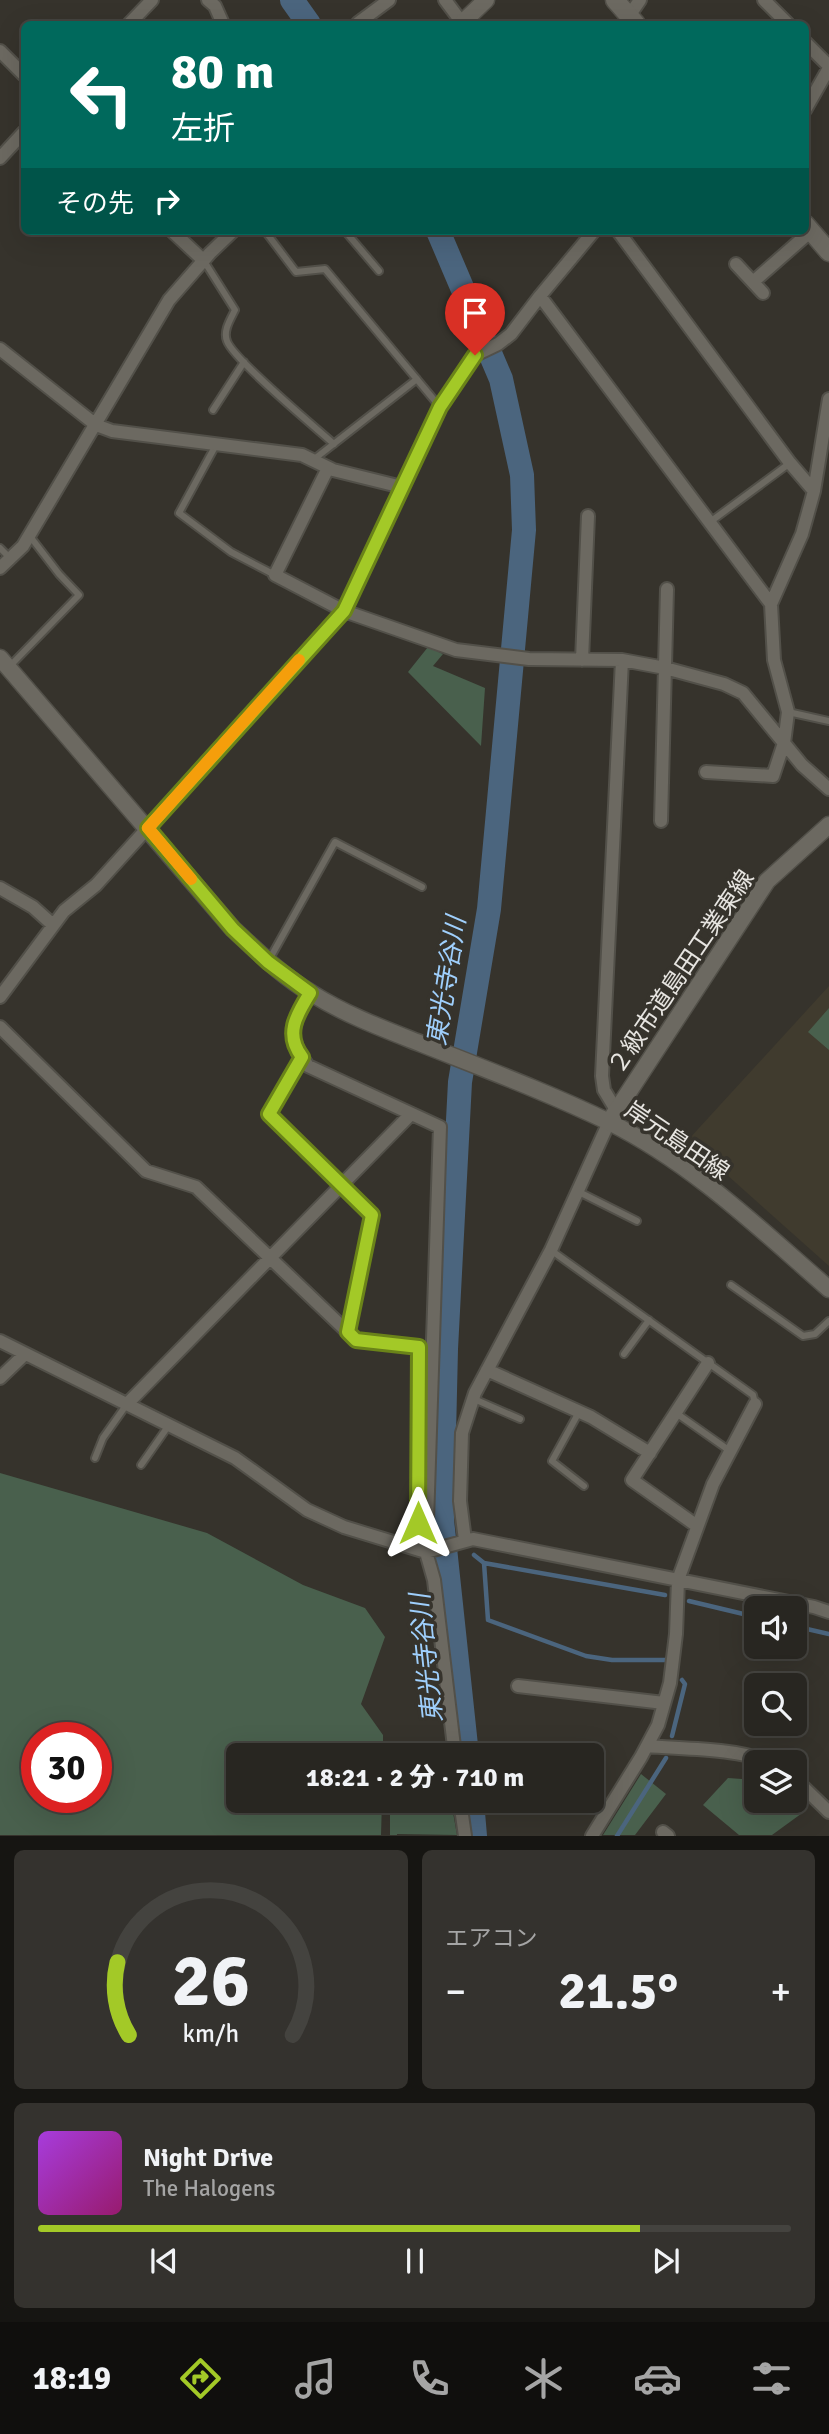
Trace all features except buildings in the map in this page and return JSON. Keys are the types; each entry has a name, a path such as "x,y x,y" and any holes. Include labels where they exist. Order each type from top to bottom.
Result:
{"main road":[{"path":"615,0 632,20"},
{"path":"809,229 829,252"}],"street":[{"path":"132,21 152,0"},
{"path":"208,0 215,6 222,21"},
{"path":"361,21 389,0"},
{"path":"445,0 460,21"},
{"path":"465,21 486,0"},
{"path":"632,20 640,0"},
{"path":"764,0 785,21"},
{"path":"809,46 829,67 809,103"},
{"path":"0,51 21,72"},
{"path":"0,158 21,135"},
{"path":"176,235 203,260"},
{"path":"0,568 23,546 169,300 229,235"},
{"path":"0,997 64,911 96,885 344,611 440,407 475,355 511,334 591,235"},
{"path":"621,235 790,463 814,491"},
{"path":"752,282 801,235"},
{"path":"736,264 763,293"},
{"path":"540,296 771,604"},
{"path":"2,354 96,425 112,430 302,455 328,468 402,486"},
{"path":"706,772 773,776 784,743 788,712 774,660 771,604 802,534 814,491 829,399"},
{"path":"328,468 275,575 344,611 456,650 529,659 622,660 724,684 743,693 802,765 829,789"},
{"path":"582,660 588,516"},
{"path":"661,821 667,589"},
{"path":"465,1540 460,1501 462,1433 473,1398 551,1250 612,1116 602,1076 622,660"},
{"name":"岸元島田線","path":"4,663 233,929 268,962 310,993 359,1019 612,1116 752,1221 829,1289"},
{"name":"２級市道島田工業東線","path":"612,1116 766,881 829,825"},
{"path":"0,888 33,907 53,925"},
{"path":"310,993 294,1021 292,1036 308,1066 440,1128 426,1552 434,1580 454,1743"},
{"path":"0,1027 146,1171 196,1187 356,1340 419,1347 418,1523 426,1538"},
{"path":"127,1404 411,1114"},
{"path":"0,1341 235,1458 307,1510 344,1527 426,1552 473,1539 829,1612"},
{"path":"0,1378 25,1354"},
{"path":"697,1526 632,1480 708,1363"},
{"path":"487,1370 579,1412 650,1453"},
{"path":"592,1836 658,1725 670,1683 676,1634 678,1580 713,1484 755,1404"},
{"path":"518,1686 664,1703"},
{"path":"647,1746 744,1755"},
{"path":"807,1791 829,1812"},
{"path":"462,1813 465,1836"}],"lane":[{"path":"268,235 296,272 325,269 440,407"},
{"path":"348,235 379,271"},
{"path":"203,260 234,310 225,333 228,344 244,362 334,444"},
{"path":"213,410 244,362"},
{"path":"313,460 417,379"},
{"path":"217,443 179,513 232,552 275,575"},
{"path":"709,523 790,463"},
{"path":"4,663 79,595 29,535"},
{"path":"0,548 10,558"},
{"path":"788,712 829,721"},
{"path":"268,962 335,842 422,887"},
{"path":"302,1057 269,1114 372,1215 348,1332"},
{"path":"577,1191 638,1221"},
{"path":"551,1250 753,1395 755,1404"},
{"path":"731,1285 803,1336 815,1334 829,1321"},
{"path":"624,1354 649,1320"},
{"path":"473,1398 520,1419"},
{"path":"95,1458 103,1438 127,1404"},
{"path":"579,1412 552,1461 584,1486"},
{"path":"676,1413 730,1451"},
{"path":"141,1465 169,1425"}],"shaded area":[{"path":"829,986 829,1266 688,1140"}],"green space":[{"path":"428,647 443,654 433,666 485,688 481,746 408,672"},
{"path":"829,1008 829,1050 808,1032"},
{"path":"0,1473 207,1533 303,1585 365,1608 385,1637 361,1704 383,1735 383,1743 226,1743 226,1813 382,1813 381,1835 0,1835"},
{"path":"641,1774 666,1794 635,1835 603,1835"},
{"path":"728,1778 744,1779 744,1813 802,1813 772,1835 739,1835 703,1805"},
{"path":"390,1813 453,1813 457,1835 397,1834 390,1835"}],"waterway":[{"name":"東光寺谷川","path":"292,0 307,21"},
{"name":"東光寺谷川","path":"440,235 501,379 522,475 524,530 489,909 460,1082 446,1349 442,1520 466,1743"},
{"path":"444,1530 455,1539"},
{"path":"474,1555 484,1563 665,1595"},
{"path":"484,1563 488,1620 586,1656 612,1660 666,1660"},
{"path":"689,1601 744,1614"},
{"path":"807,1629 829,1634"},
{"path":"672,1736 685,1684 682,1680"},
{"path":"617,1836 666,1758"},
{"name":"東光寺谷川","path":"473,1813 475,1836"}],"slow traffic":[{"path":"191,879 148,828 299,660"}],"route":[{"path":"418,1523 419,1347 356,1340 348,1332 372,1215 269,1114 302,1057 292,1036 294,1021 310,993 268,962 233,929 148,828 344,611 440,407 475,355"}]}
